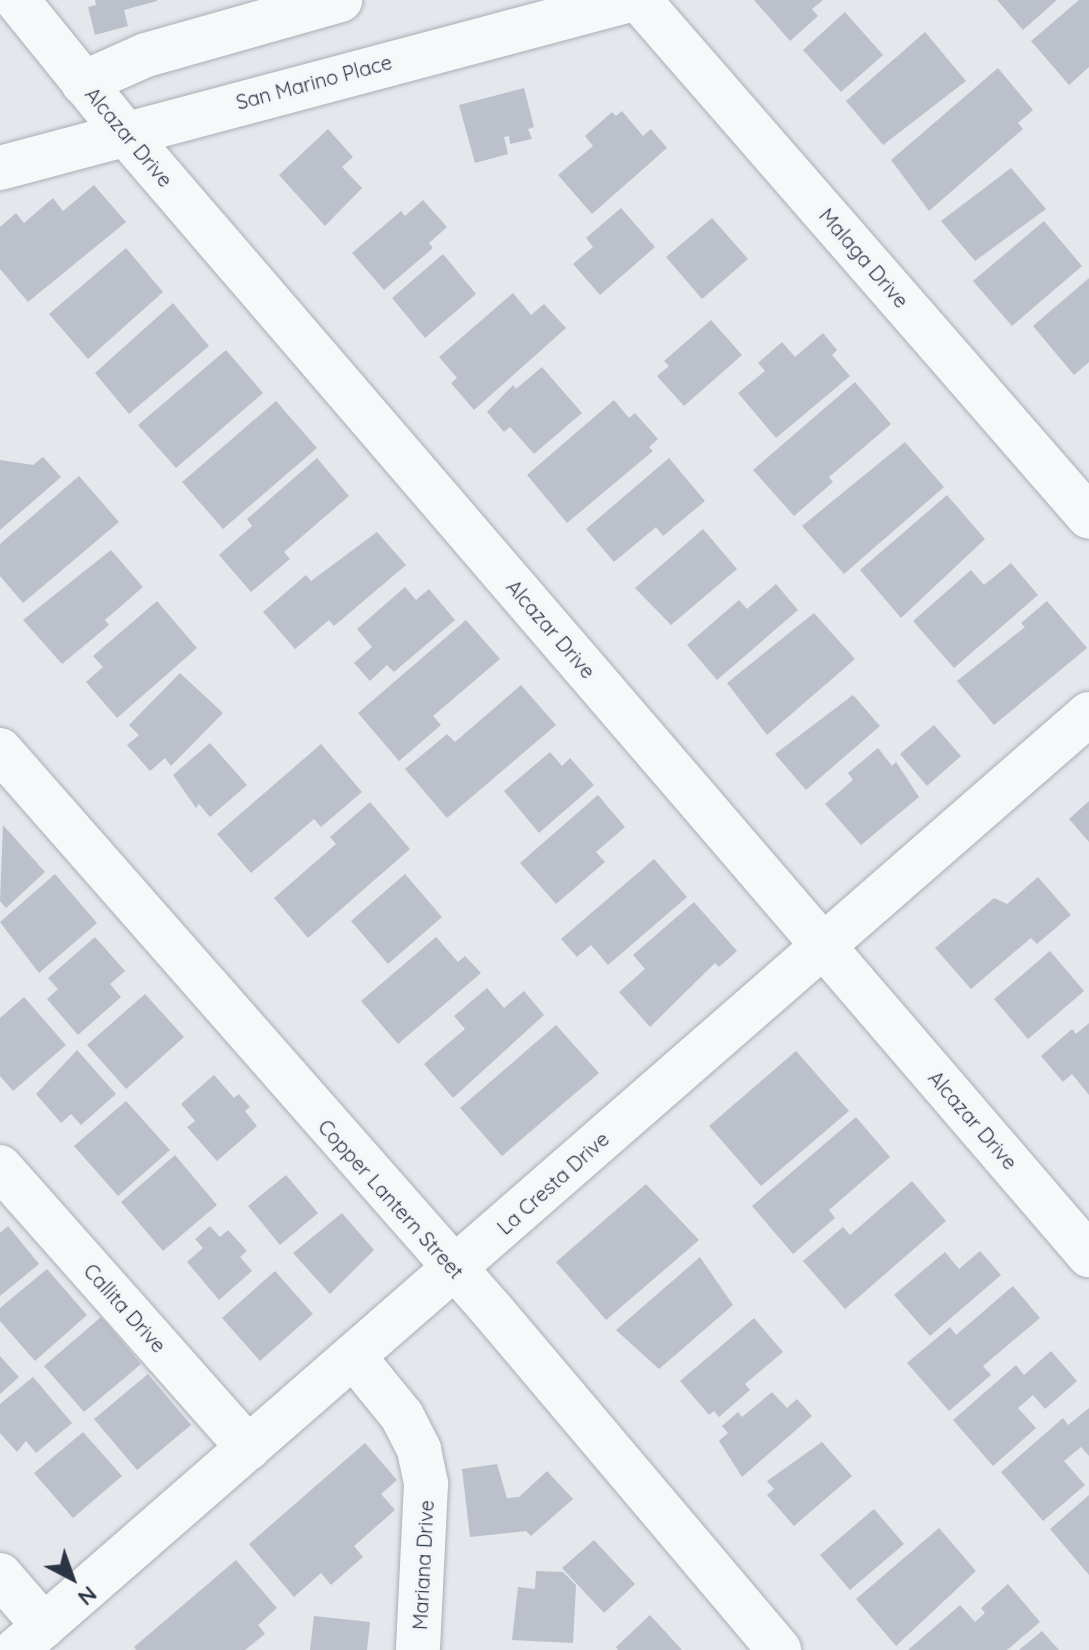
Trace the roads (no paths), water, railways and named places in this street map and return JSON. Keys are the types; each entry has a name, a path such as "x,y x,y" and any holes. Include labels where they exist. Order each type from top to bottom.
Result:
{"street":[{"name":"Alcazar Drive","path":"17,0 124,132 1089,1255"},
{"path":"83,83 146,55 340,0"},
{"name":"San Marino Place","path":"0,168 124,132 630,0"},
{"name":"Malaga Drive","path":"639,0 1089,517"},
{"name":"La Cresta Drive","path":"30,1638 1089,714"},
{"name":"Copper Lantern Street","path":"0,750 454,1270 779,1650"},
{"name":"Callita Drive","path":"0,1167 249,1448"},
{"name":"Mariana Drive","path":"354,1357 402,1416 424,1473 427,1519 418,1650"},
{"path":"0,1575 30,1638"}]}
